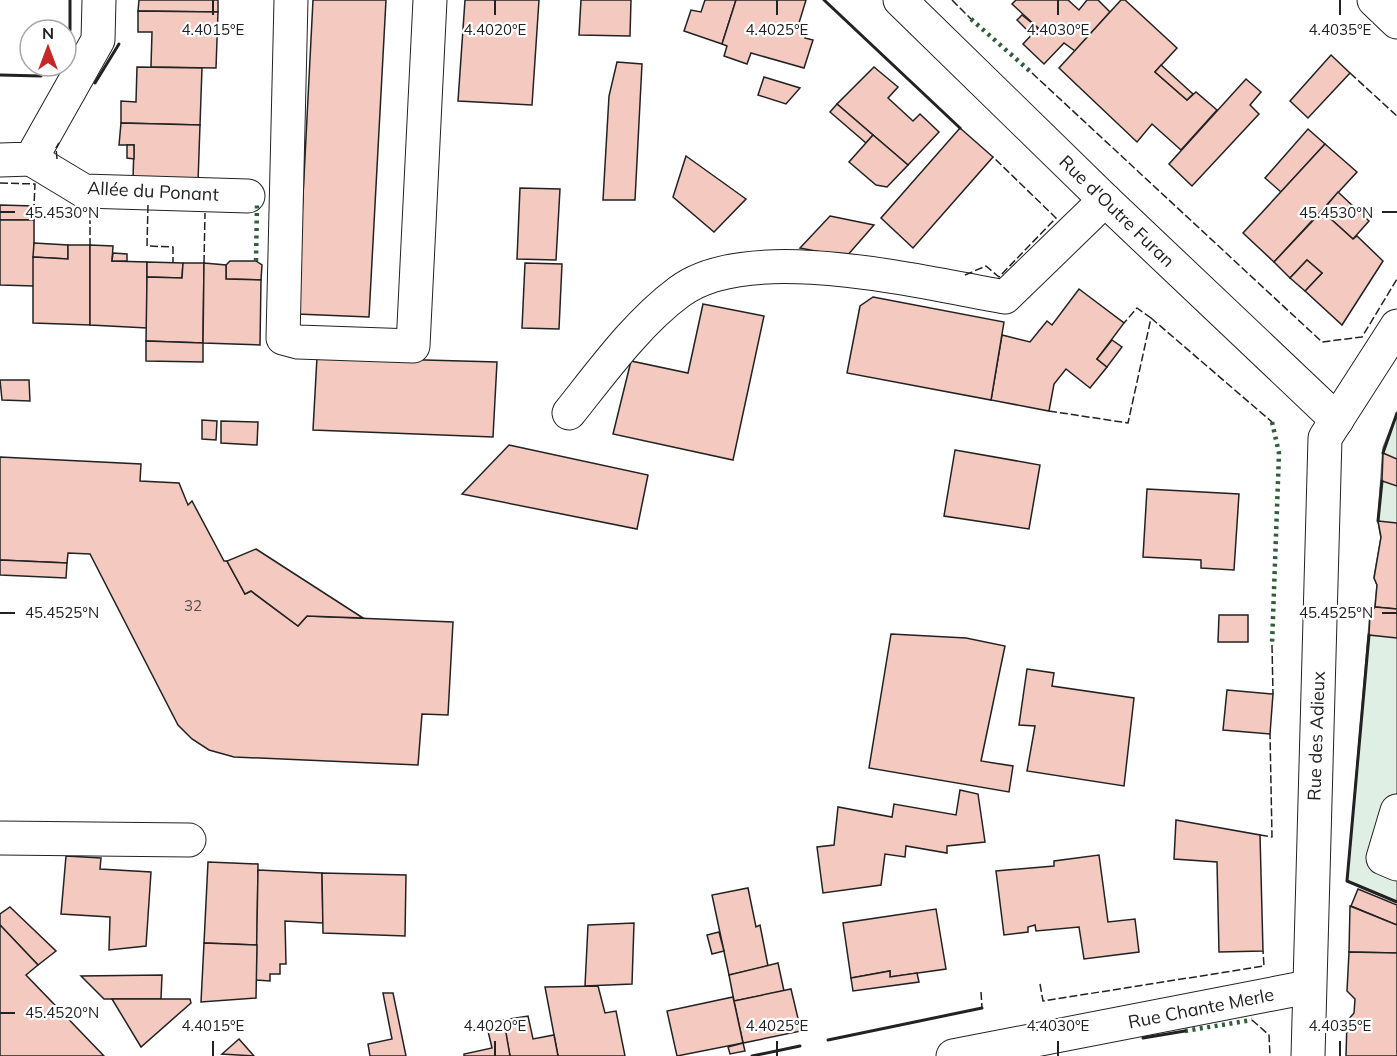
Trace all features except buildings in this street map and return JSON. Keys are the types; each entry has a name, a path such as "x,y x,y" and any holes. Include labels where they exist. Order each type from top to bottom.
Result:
{"street":[{"name":"Allée du Ponant","path":"99,0 98,40 15,159 84,191 248,196"},
{"path":"291,0 283,338 298,342 413,346 430,0"},
{"name":"Rue d'Outre Furan","path":"900,0 1105,201 1337,420"},
{"path":"1374,0 1397,22"},
{"path":"569,413 620,349 680,291 720,272 746,267 782,265 883,276 1005,297 1105,201"},
{"name":"Rue des Adieux","path":"1308,1056 1308,987 1325,438 1397,326"},
{"path":"1397,811 1383,858 1397,864"},
{"path":"0,838 189,840"},
{"name":"Rue Chante Merle","path":"953,1056 1308,987"}],"green space":[{"path":"1397,413 1397,902 1347,881 1370,614 1375,607 1377,585 1374,578 1381,538 1378,521 1383,448"}],"hedge":[{"path":"971,19 1032,73"},
{"path":"256,261 257,205"},
{"path":"1272,422 1279,453 1272,645"},
{"path":"1185,1031 1252,1020"}],"fence":[{"path":"952,0 971,19"},
{"path":"1032,73 1322,342 1362,337 1397,279"},
{"path":"1350,73 1397,116"},
{"path":"57,159 56,148 59,143"},
{"path":"965,275 986,266 999,277 1056,218 993,157"},
{"path":"0,183 35,184 34,206"},
{"path":"90,205 90,245"},
{"path":"148,205 147,246 173,247 173,263"},
{"path":"204,263 205,213"},
{"path":"1049,411 1128,423 1151,318 1137,308 1124,323"},
{"path":"1151,318 1272,422"},
{"path":"1272,645 1273,694"},
{"path":"1260,835 1272,837 1270,734"},
{"path":"1040,984 1043,1001 1264,966 1263,951"},
{"path":"981,992 982,1008"},
{"path":"1252,1020 1269,1035 1270,1056"}],"wall":[{"path":"70,0 70,18"},
{"path":"824,0 960,128"},
{"path":"95,83 119,44"},
{"path":"0,75 18,75"},
{"path":"1383,453 1397,413"},
{"path":"1378,521 1382,481"},
{"path":"1369,635 1347,881 1397,902"},
{"path":"828,1040 982,1008"},
{"path":"1143,1038 1185,1031"},
{"path":"752,1056 800,1046"}]}
